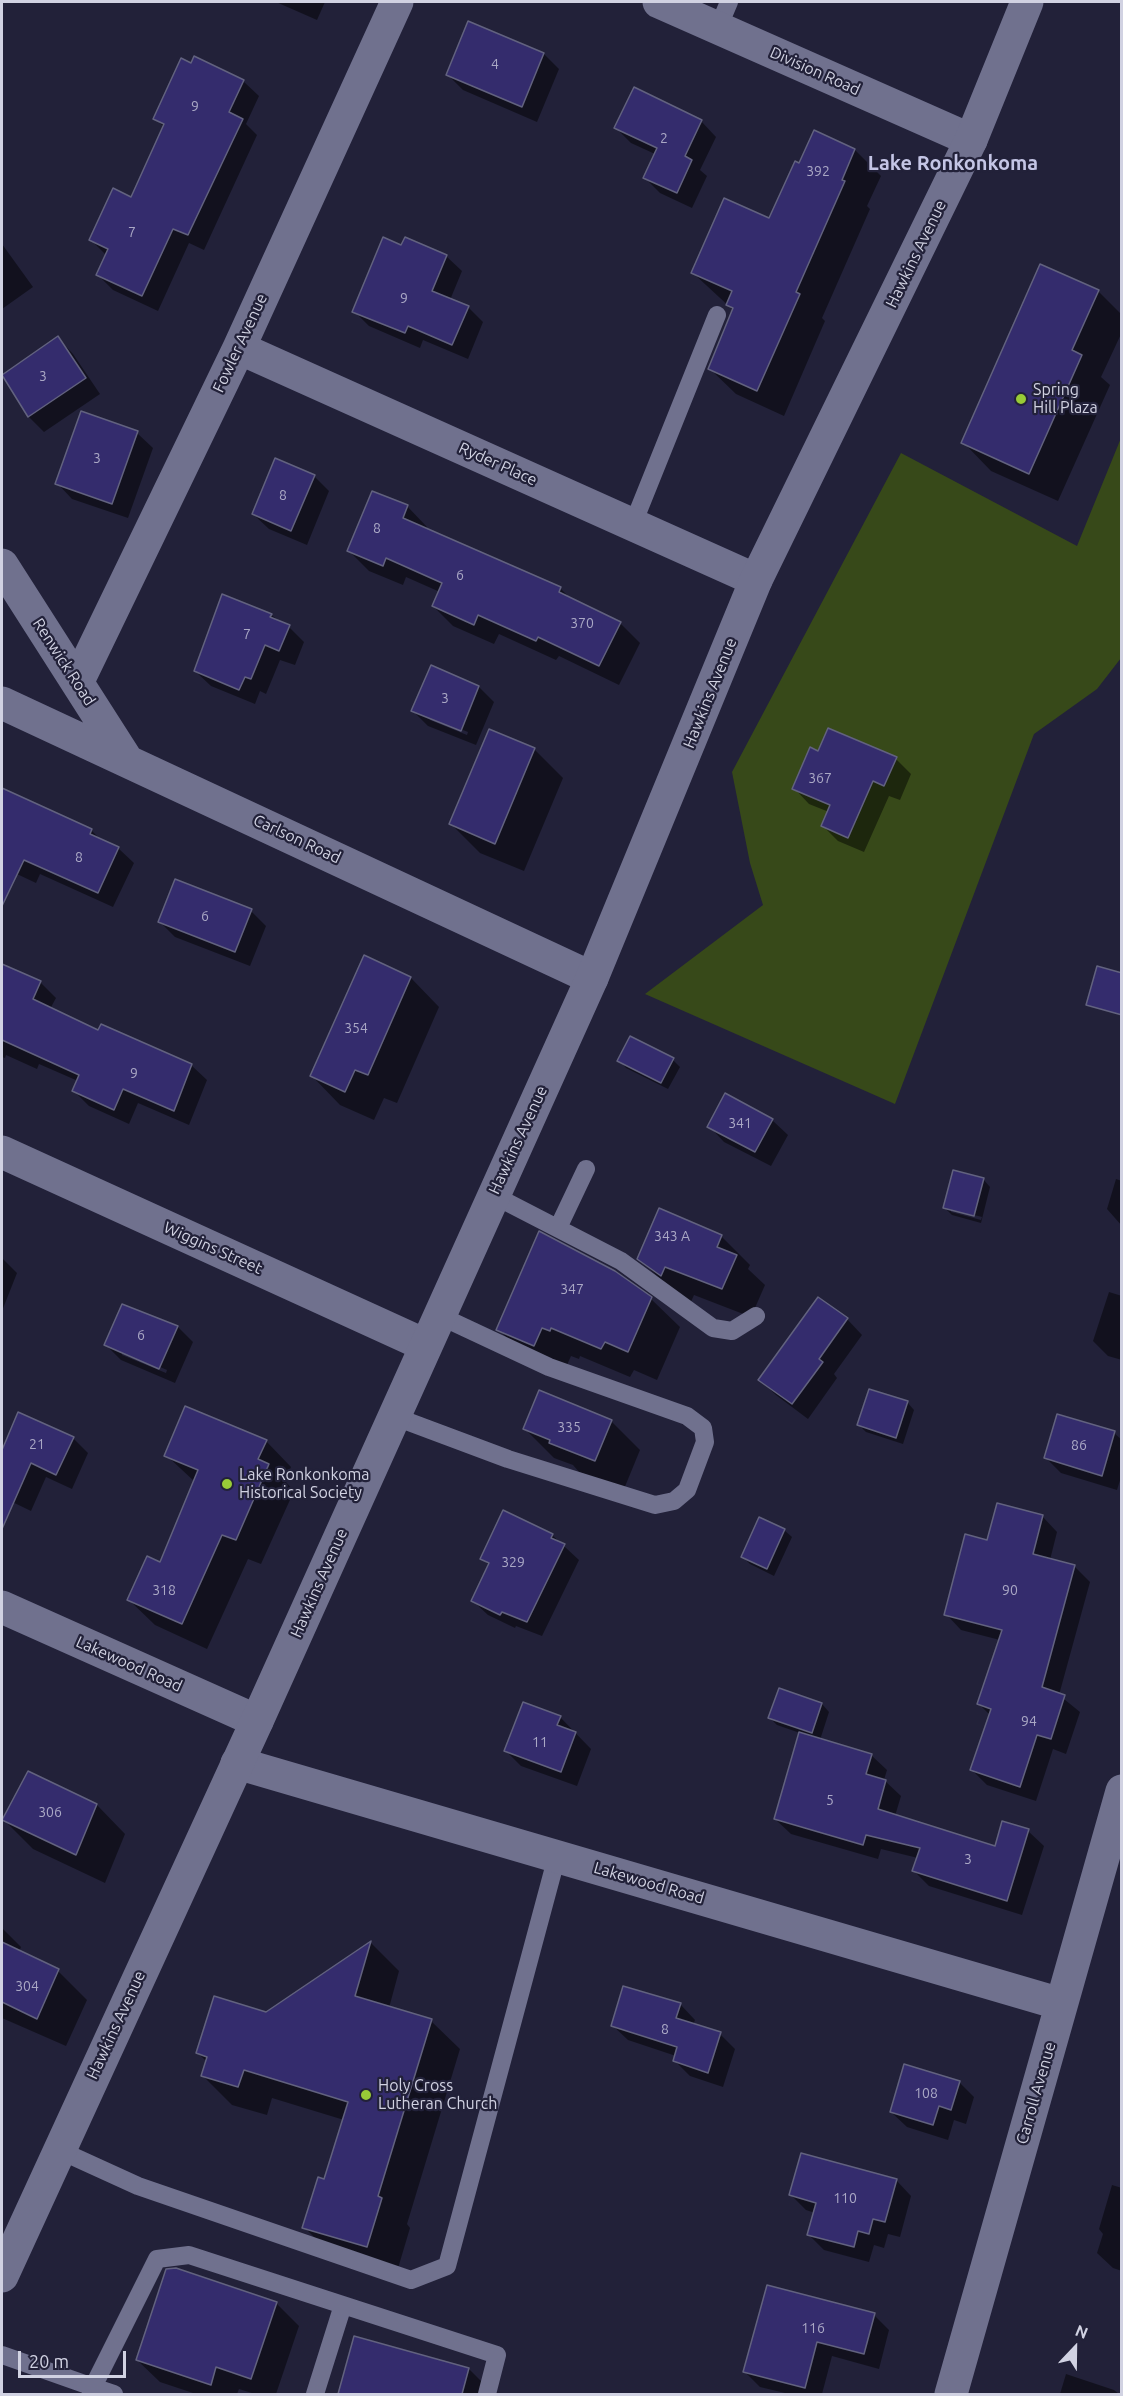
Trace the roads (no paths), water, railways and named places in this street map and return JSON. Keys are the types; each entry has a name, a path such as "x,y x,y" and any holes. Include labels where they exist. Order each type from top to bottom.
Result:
{"street":[{"name":"Fowler Avenue","path":"78,681 239,348 397,2"},
{"name":"Division Road","path":"658,2 724,15 971,140"},
{"name":"Hawkins Avenue","path":"2,2276 257,1721 438,1315 592,978 756,580 971,140 1027,2"},
{"name":"Ryder Place","path":"239,348 756,580"},
{"name":"Renwick Road","path":"2,566 126,759"},
{"name":"Carlson Road","path":"2,703 592,978"},
{"name":"Wiggins Street","path":"2,1152 425,1345"},
{"name":"Lakewood Road","path":"2,1607 257,1721"},
{"name":"Lakewood Road","path":"237,1762 1060,2004"},
{"name":"Carroll Avenue","path":"951,2394 1060,2004 1115,1837 1122,1791"}],"lane":[{"path":"633,524 717,315"},
{"path":"558,1228 586,1169"},
{"path":"493,1196 621,1261 713,1328 732,1331 756,1316"},
{"path":"393,1416 508,1459 655,1505 674,1501 687,1490 705,1442 703,1428 687,1416 549,1367 438,1315"},
{"path":"59,2150 138,2186 411,2280 447,2266 557,1856"},
{"path":"92,2391 157,2259 189,2255 497,2355 487,2394"},
{"path":"315,2394 343,2305"},
{"path":"2,2355 92,2391 114,2394"}],"place":[{"name":"Spring Hill Plaza","path":"1021,399"},
{"name":"Lake Ronkonkoma Historical Society","path":"227,1484"},
{"name":"Holy Cross Lutheran Church","path":"366,2095"}],"district":[{"name":"Lake Ronkonkoma","path":"953,163"}]}
